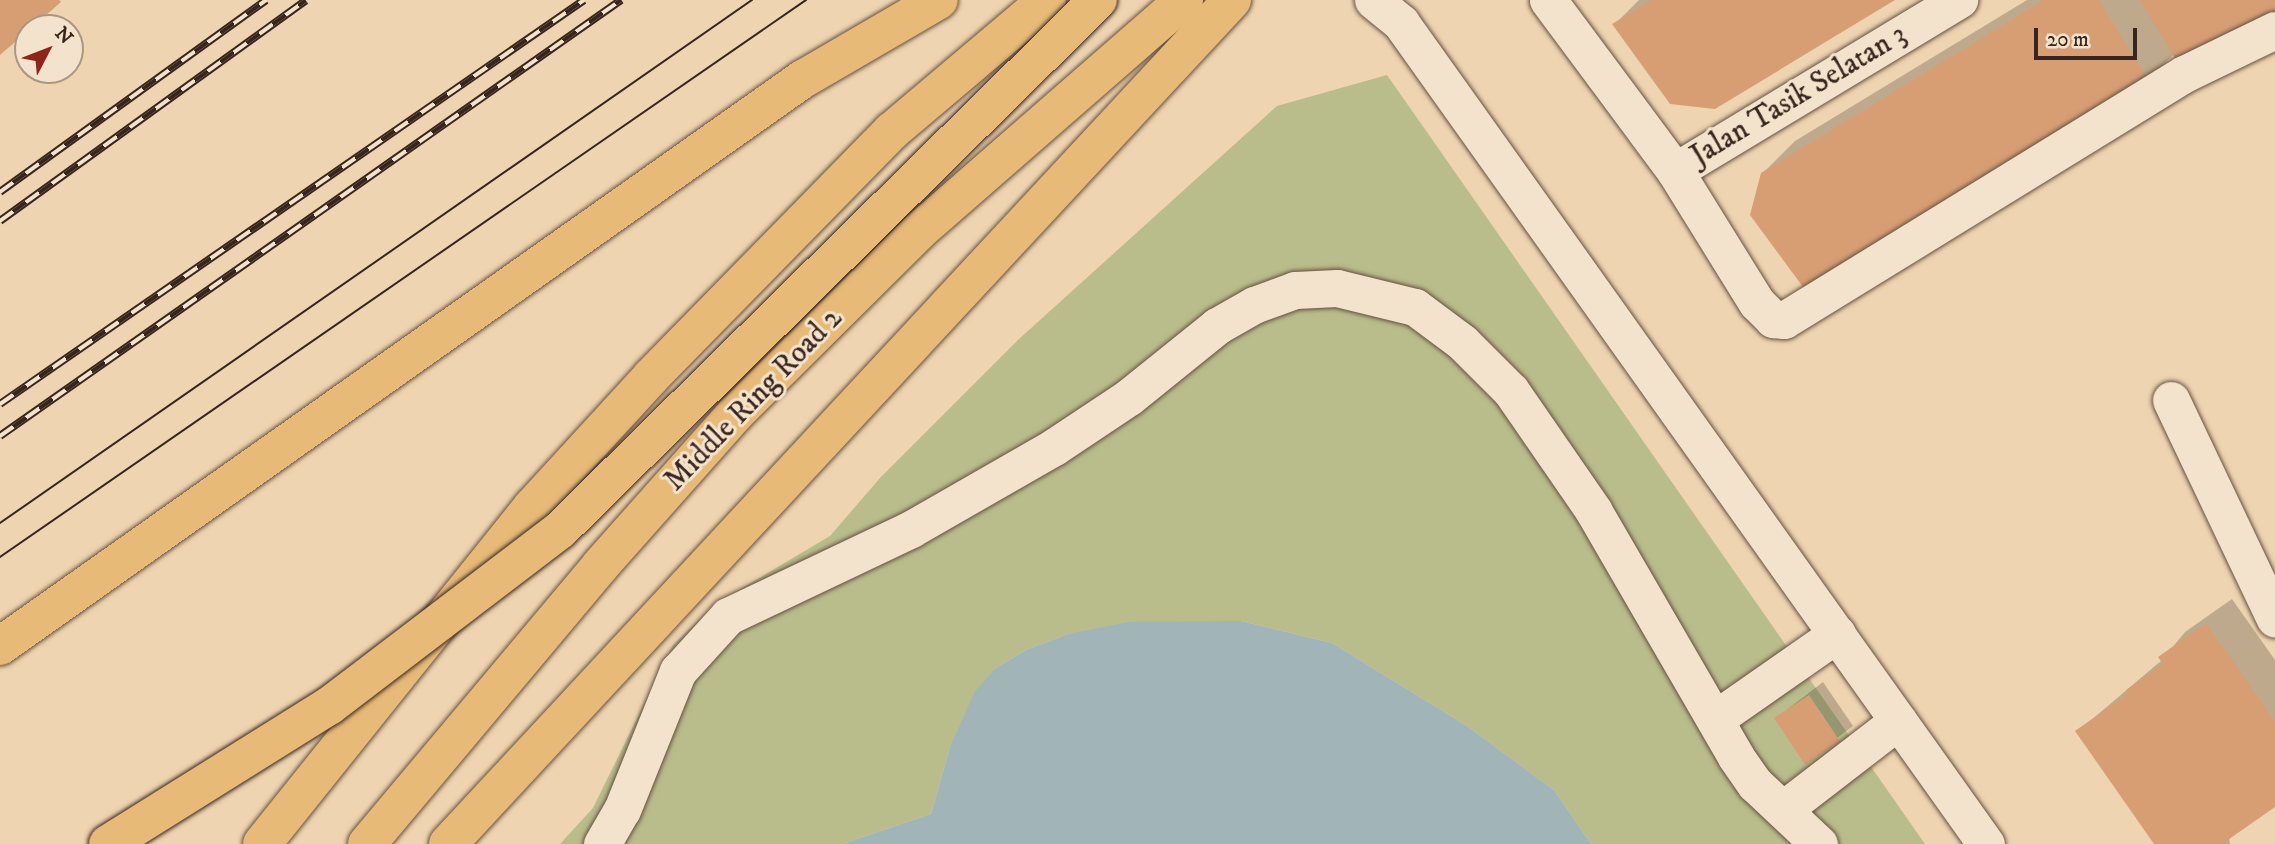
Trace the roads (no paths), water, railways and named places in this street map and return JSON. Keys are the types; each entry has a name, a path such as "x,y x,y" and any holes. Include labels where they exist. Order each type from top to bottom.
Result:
{"highway":[{"path":"0,646 803,79 939,0"},
{"path":"262,844 532,507 651,377 892,131 1047,0"},
{"path":"108,844 329,706 560,530 1098,0"},
{"name":"Middle Ring Road 2","path":"368,844 601,565 736,413 918,232 1184,0"},
{"path":"448,844 1231,0"}],"street":[{"path":"1373,0 1399,12 1986,844"},
{"path":"1548,0 1675,171 1757,303 1773,318 1784,320 2184,74 2275,30"},
{"name":"Jalan Tasik Selatan 3","path":"1675,171 1959,0"},
{"path":"602,844 622,810 678,671 728,616 911,529 1054,447 1129,397 1217,326 1295,290 1337,288 1415,307 1462,342 1511,391 1556,451 1755,784 1785,808 1819,844"},
{"path":"2171,400 2275,619"},
{"path":"1715,719 1837,634"},
{"path":"1785,808 1898,721"}],"tram line":[{"path":"0,523 752,0"},
{"path":"0,557 806,0"}],"railway":[{"path":"0,192 266,0"},
{"path":"0,221 306,0"},
{"path":"0,404 584,0"},
{"path":"0,436 621,0"}]}
